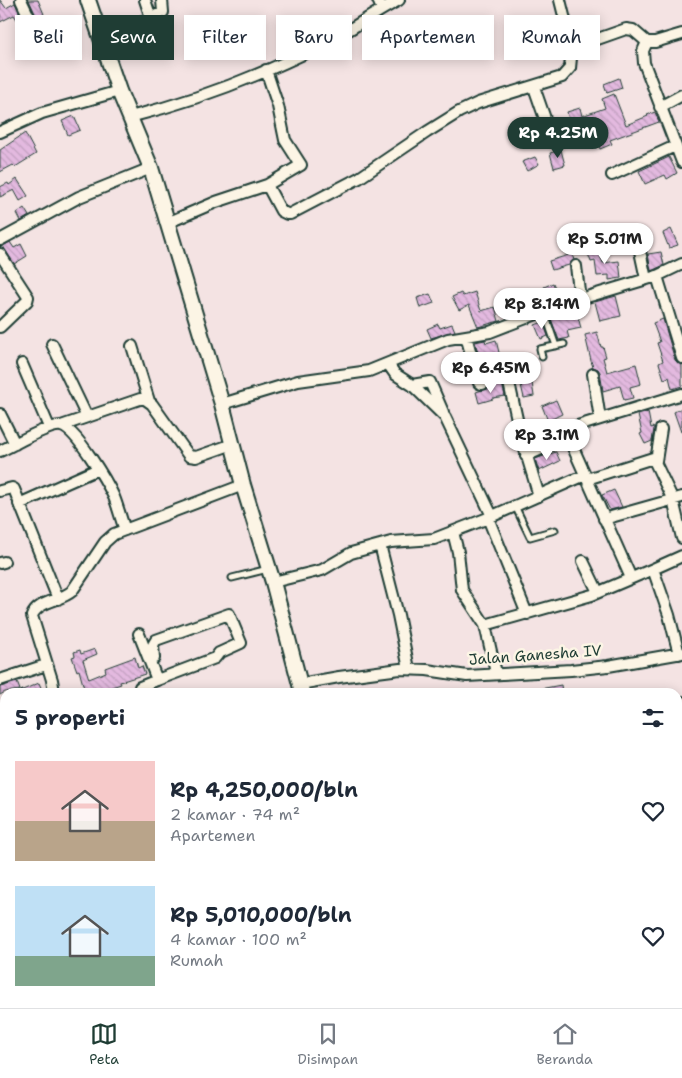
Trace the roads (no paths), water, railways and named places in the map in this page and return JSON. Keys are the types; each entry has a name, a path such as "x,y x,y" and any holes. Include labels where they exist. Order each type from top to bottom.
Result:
{"street":[{"path":"21,0 27,15"},
{"path":"88,0 93,15"},
{"path":"145,0 150,15"},
{"path":"157,15 163,12 162,0"},
{"path":"130,117 203,96 266,70 326,43 380,5 399,0"},
{"path":"560,0 564,15"},
{"path":"600,39 630,29 647,42 655,42 682,34"},
{"path":"647,42 642,51 642,56 682,162"},
{"path":"109,60 119,91 151,168 222,404 301,688"},
{"path":"267,184 281,211 290,214 359,178 459,112 478,103 562,77 568,71 570,60"},
{"path":"167,223 216,202 267,184 301,166 285,140 278,106 266,70"},
{"path":"534,86 551,136"},
{"path":"0,132 42,113 119,91"},
{"path":"660,106 682,96"},
{"path":"612,175 675,146"},
{"path":"0,240 79,196 151,168"},
{"path":"638,242 646,279"},
{"path":"0,254 28,297 27,301 0,327"},
{"path":"222,404 284,384 369,372 434,343 490,332 544,311 657,276 682,264"},
{"path":"576,266 580,299"},
{"path":"657,276 682,357"},
{"path":"466,336 479,383 482,384 503,377 508,378 526,456 539,496"},
{"path":"52,344 87,417"},
{"path":"132,346 149,401 189,456 196,456 233,444"},
{"path":"22,364 50,427"},
{"path":"388,364 400,378 412,385 445,417"},
{"path":"592,374 600,419"},
{"path":"412,385 430,382 490,517 527,614"},
{"path":"631,578 567,434 571,428 682,394"},
{"path":"0,451 50,427 61,426 140,399 149,401"},
{"path":"0,414 15,444"},
{"path":"61,426 73,434 98,469 113,497 125,530"},
{"path":"656,461 661,429"},
{"path":"526,456 568,437"},
{"path":"271,575 322,570 351,553 391,542 422,541 452,532 586,477 652,458 656,461 678,498 682,538"},
{"path":"19,504 98,469"},
{"path":"53,688 32,616 36,608 67,596 76,587 109,538 125,530 243,485"},
{"path":"0,491 13,488 58,598"},
{"path":"604,519 678,498"},
{"path":"452,532 458,552 462,590 486,625 496,673"},
{"path":"380,545 398,615 409,669"},
{"path":"486,625 598,592 682,556"},
{"path":"583,560 598,592"},
{"path":"653,569 681,653"},
{"path":"140,688 215,658 219,653 241,643 229,614 156,640 153,644 154,658 150,660"},
{"path":"140,634 157,680"},
{"name":"Jalan Ganesha IV","path":"301,688 339,676 409,669 467,676 571,670 608,666 681,653"},
{"path":"0,680 46,665"}],"lane":[{"path":"544,311 556,346"},
{"path":"542,357 540,350 564,344"},
{"path":"516,506 530,537 555,530"},
{"path":"232,578 271,575"}]}
